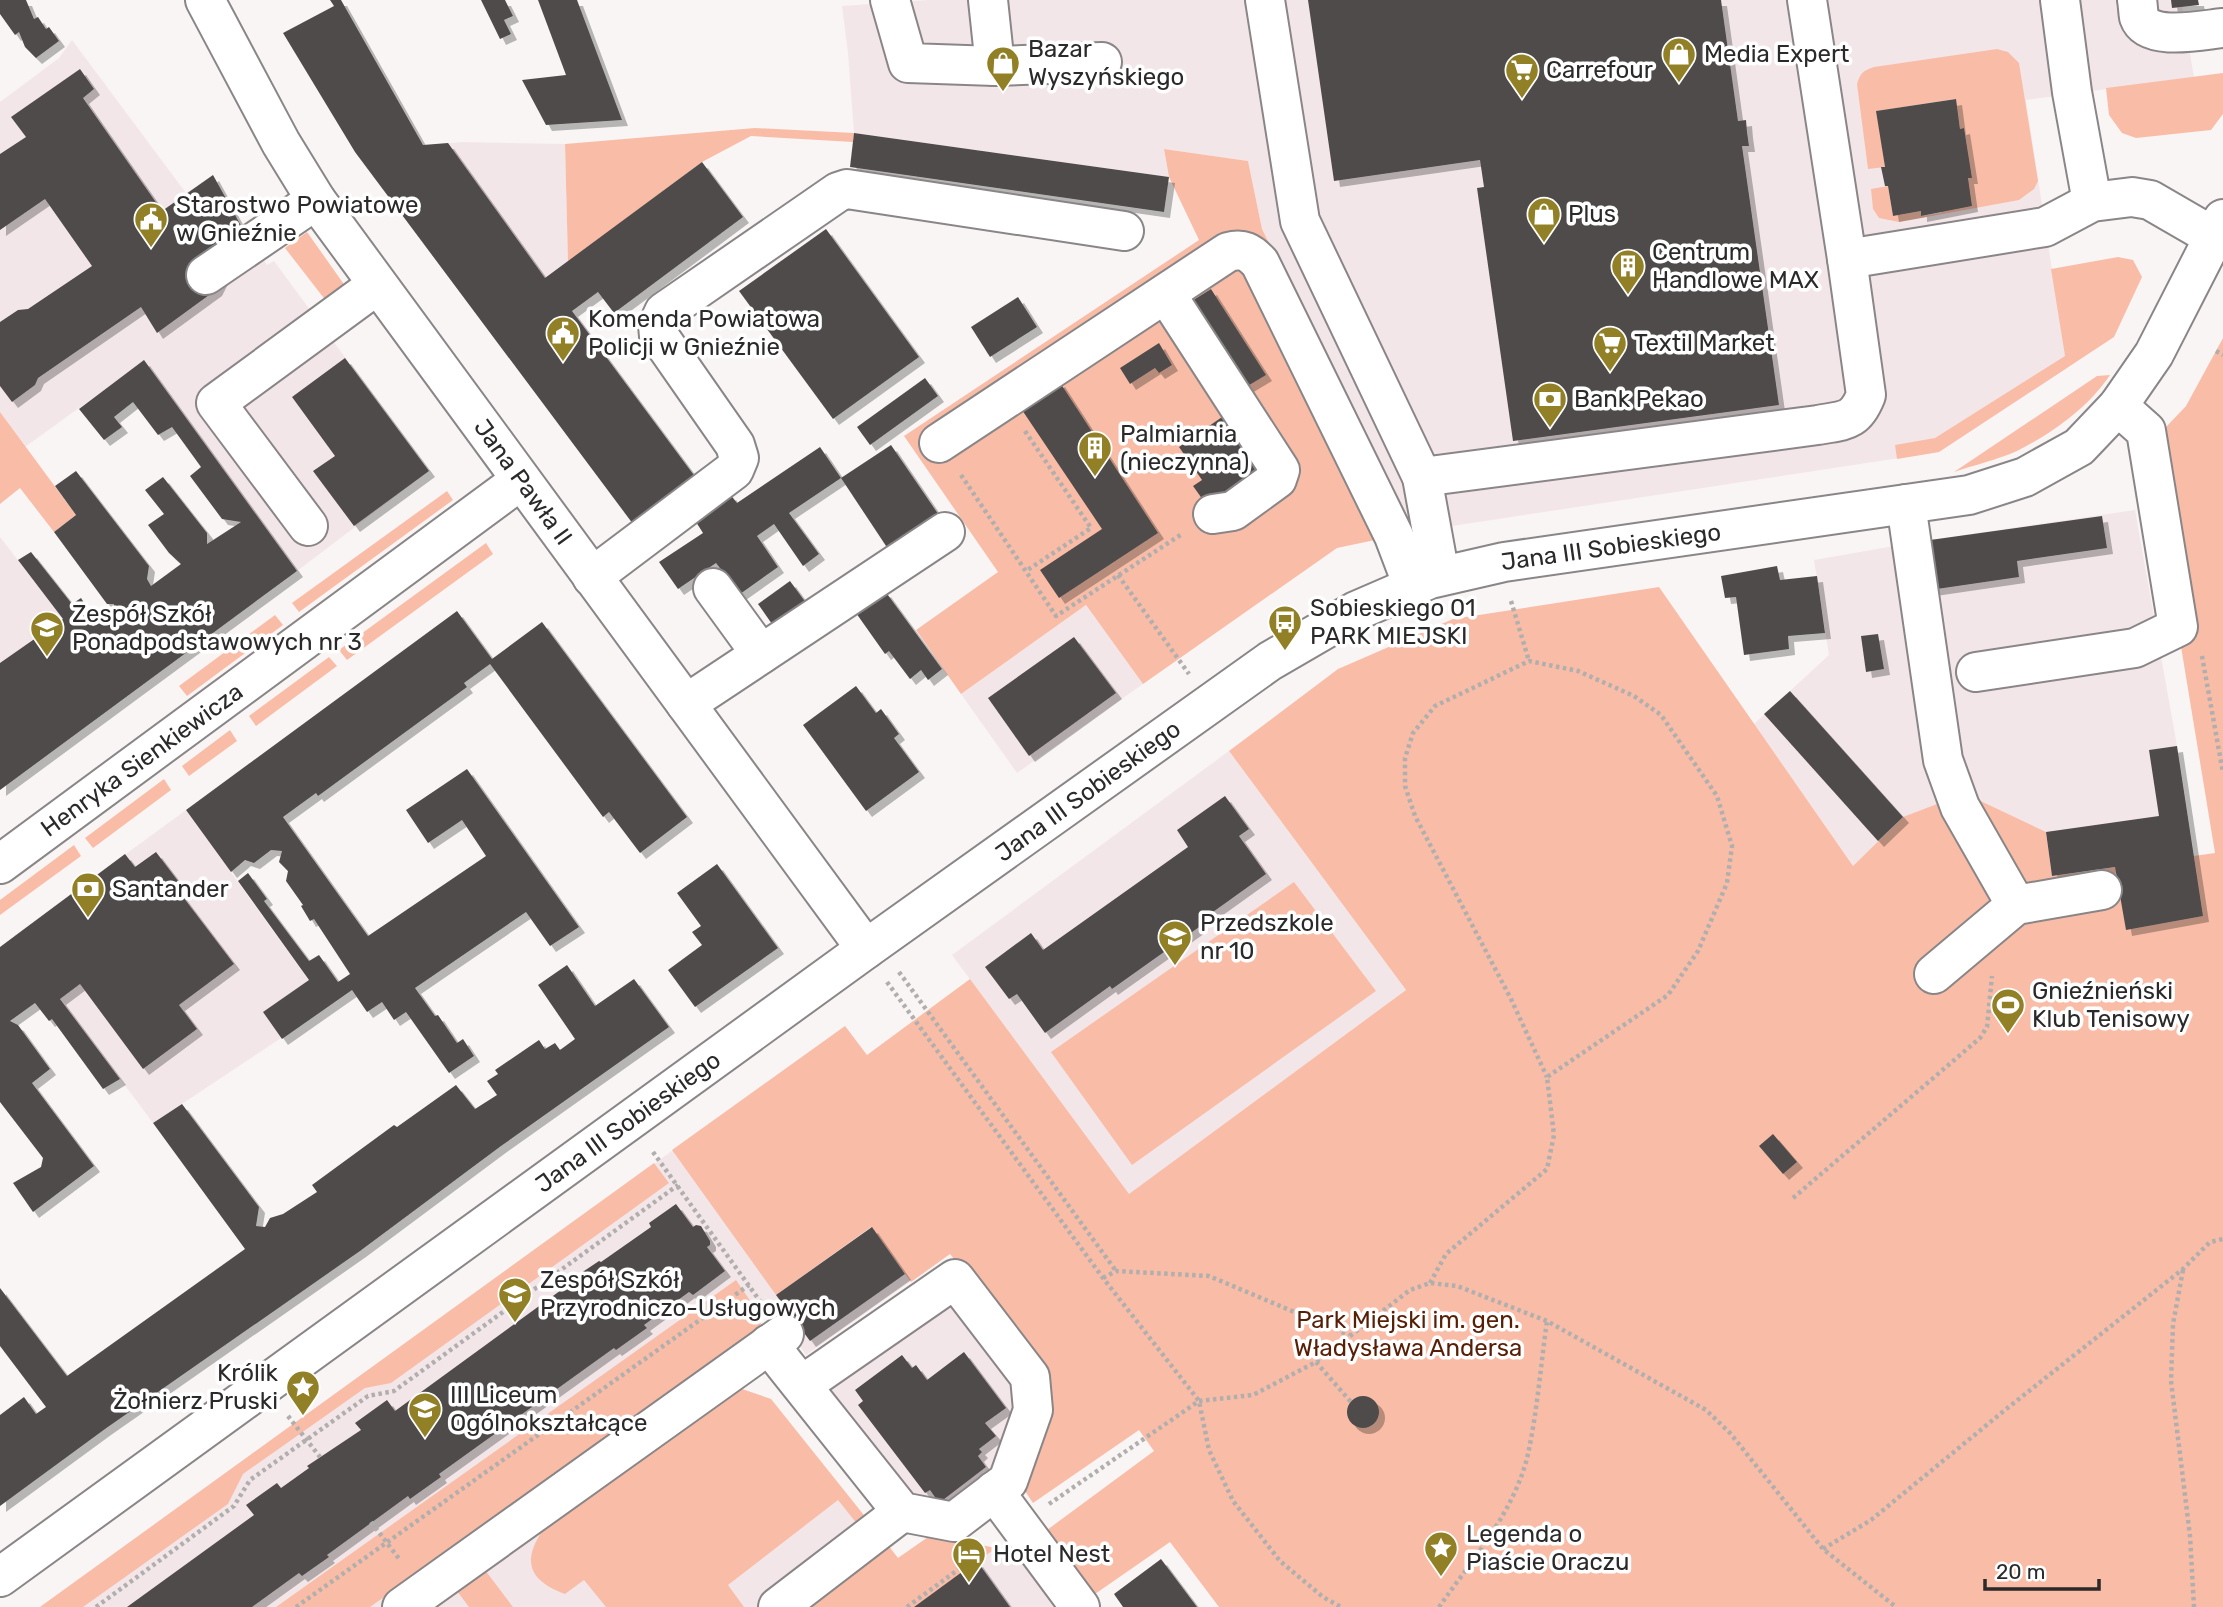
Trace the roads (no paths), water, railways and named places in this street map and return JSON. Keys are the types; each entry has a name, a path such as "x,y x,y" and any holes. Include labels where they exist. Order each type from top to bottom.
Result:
{"street":[{"name":"Jana Pawła II","path":"205,0 281,143 316,200 866,949"},
{"path":"890,0 908,63 995,66 1102,62"},
{"path":"988,0 995,66"},
{"path":"1265,0 1300,221 1422,477 1427,581"},
{"path":"1422,477 1849,419 1859,411 1866,395 1807,0"},
{"path":"2060,0 2071,92 2092,202"},
{"path":"2137,0 2140,19 2148,27 2162,33 2223,28"},
{"path":"592,577 734,470 739,458 735,445 659,336 657,325 664,312 838,192 848,189 1124,231"},
{"path":"1847,259 2045,227 2092,202 2132,197 2150,200 2218,228"},
{"path":"206,275 316,200"},
{"name":"Jana III Sobieskiego","path":"0,1577 866,949 1270,660 1356,611 1427,581 1504,562 1969,495 2025,477 2079,447 2118,406 2154,354 2218,228"},
{"path":"939,443 1228,252 1238,249 1251,253 1261,263 1394,536 1427,581"},
{"path":"308,526 216,403 377,285"},
{"path":"1166,294 1280,470 1277,479 1233,511 1213,514"},
{"path":"1976,672 2135,648 2178,627 2146,431 2118,406"},
{"name":"Henryka Sienkiewicza","path":"0,864 521,480"},
{"path":"1906,504 1943,760 2006,914"},
{"path":"685,704 945,533"},
{"path":"713,588 761,654"},
{"path":"1934,974 2006,914 2102,890"},
{"path":"402,1607 776,1339 802,1385 902,1512 954,1522 1008,1481 1033,1410 1030,1377 955,1279 802,1385"},
{"path":"994,1491 1080,1607"},
{"path":"778,1607 902,1512"}],"place":[{"name":"Media Expert","path":"1679,84"},
{"name":"Bazar Wyszyńskiego","path":"1003,93"},
{"name":"Carrefour","path":"1522,100"},
{"name":"Plus","path":"1544,244"},
{"name":"Starostwo Powiatowe w Gnieźnie","path":"151,249"},
{"name":"Centrum Handlowe MAX","path":"1628,296"},
{"name":"Komenda Powiatowa Policji w Gnieźnie","path":"563,363"},
{"name":"Textil Market","path":"1610,373"},
{"name":"Bank Pekao","path":"1550,429"},
{"name":"Palmiarnia (nieczynna)","path":"1095,478"},
{"name":"Sobieskiego 01 PARK MIEJSKI","path":"1285,652"},
{"name":"Zespół Szkół Ponadpodstawowych nr 3","path":"47,658"},
{"name":"Santander","path":"88,919"},
{"name":"Przedszkole nr 10","path":"1175,967"},
{"name":"Gnieźnieński Klub Tenisowy","path":"2008,1035"},
{"name":"Zespół Szkół Przyrodniczo-Usługowych","path":"515,1324"},
{"name":"Królik Żołnierz Pruski","path":"303,1417"},
{"name":"III Liceum Ogólnokształcące","path":"425,1439"},
{"name":"Legenda o Piaście Oraczu","path":"1441,1578"},
{"name":"Hotel Nest","path":"969,1584"}],"park label":[{"name":"Park Miejski im. gen. Władysława Andersa","path":"1408,1334"}]}
